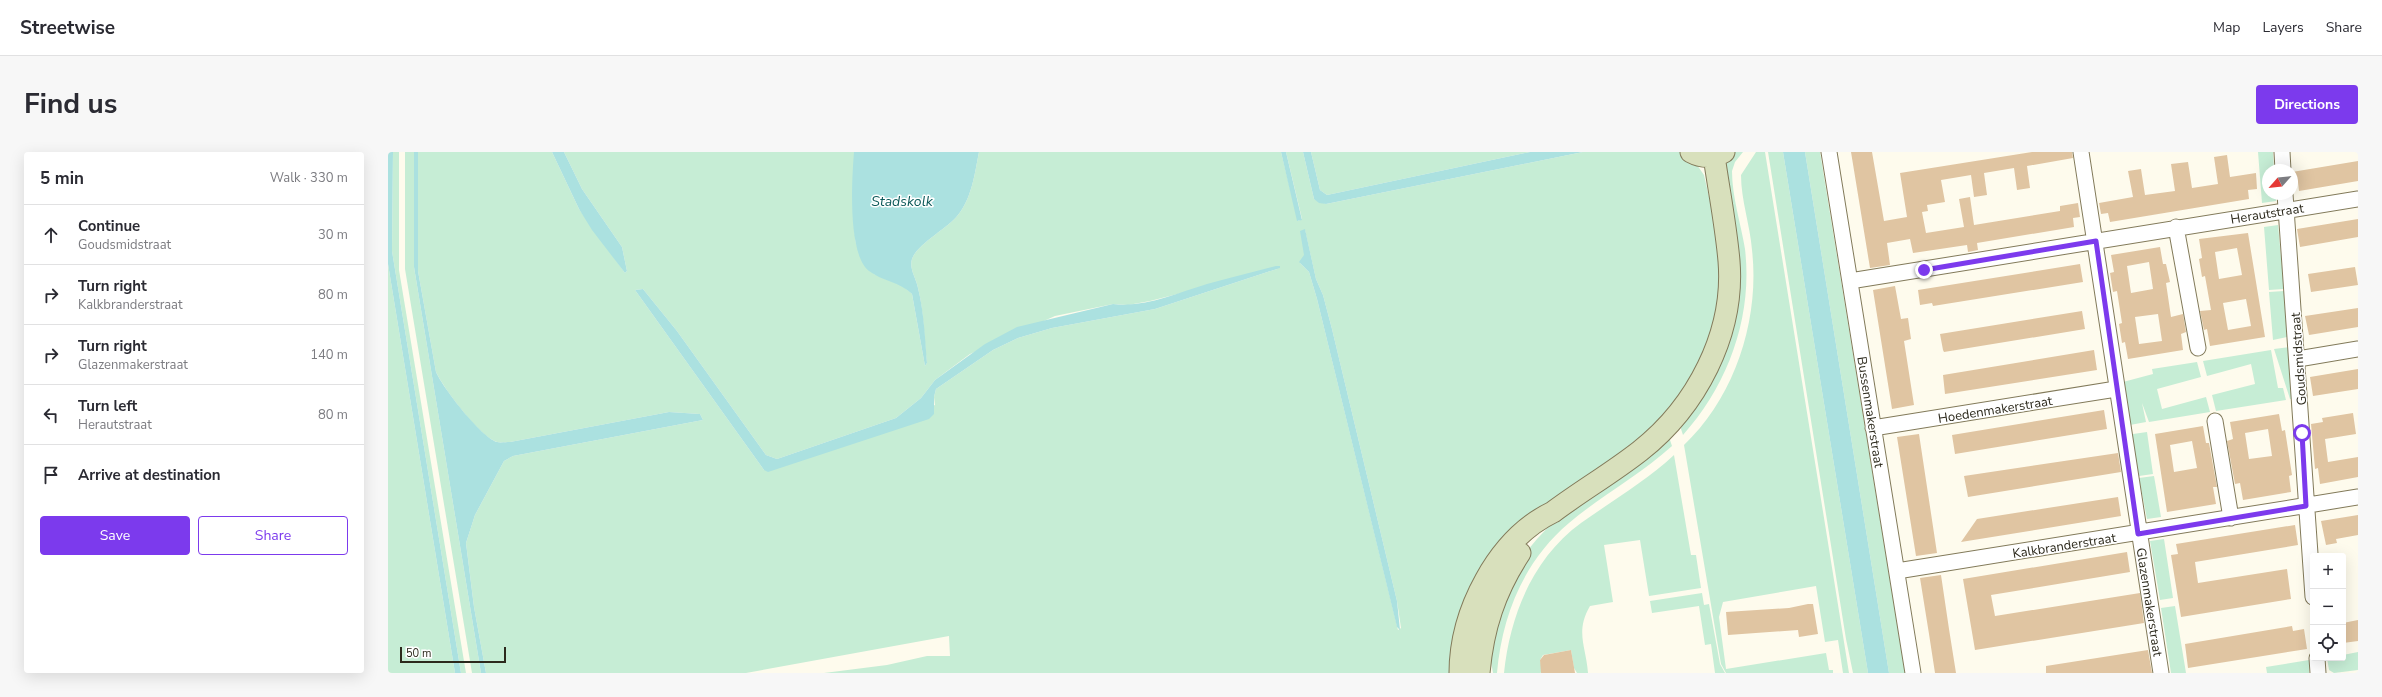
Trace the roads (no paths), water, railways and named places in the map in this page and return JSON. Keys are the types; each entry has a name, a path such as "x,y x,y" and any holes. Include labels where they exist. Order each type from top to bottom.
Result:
{"main road":[{"path":"1460,673 1462,646 1474,604 1483,585 1508,549 1538,519 1553,512 1640,451 1672,421 1697,386 1716,349 1727,306 1729,262 1719,154 1704,157 1692,152"},
{"path":"1479,673 1484,632 1499,589 1523,549 1553,512"}],"street":[{"name":"Bussenmakerstraat","path":"1829,152 1913,673"},
{"name":"Glazenmakerstraat","path":"2081,152 2096,241 2116,389 2138,534 2161,673"},
{"path":"2282,152 2283,164"},
{"name":"Herautstraat","path":"1850,282 2176,227 2358,199"},
{"name":"Goudsmidstraat","path":"2285,200 2298,359 2306,506 2312,589"},
{"path":"2176,227 2198,348"},
{"path":"2298,359 2358,349"},
{"name":"Hoedenmakerstraat","path":"1873,428 2116,389"},
{"path":"2215,421 2231,518"},
{"name":"Kalkbranderstraat","path":"1897,571 2138,534 2358,497"},
{"path":"2317,661 2318,673"}],"water":[{"path":"388,152 393,152 392,251 461,673 455,673 388,264"},
{"path":"414,152 418,152 418,271 436,372 454,400 482,431 497,442 510,442 669,412 700,414 703,420 513,456 504,461 475,515 466,543 474,607 486,673 481,673 414,267"},
{"path":"552,152 564,152 582,189 622,247 627,271 625,273 592,230 579,209"},
{"name":"Stadskolk","path":"854,152 979,152 970,193 963,208 947,226 926,242 915,253 912,259 912,270 918,288 923,316 927,363 925,366 912,294 902,287 869,271 862,262 857,249 852,215"},
{"path":"1281,152 1286,152 1302,220 1297,221"},
{"path":"1303,152 1311,152 1320,190 1327,195 1530,152 1583,152 1326,204 1319,203 1314,199"},
{"path":"1783,152 1805,152 1889,673 1868,673"},
{"path":"1305,229 1316,279 1323,295 1332,329 1397,601 1400,630 1397,627 1317,299 1309,272 1299,262 1304,255 1300,231"},
{"path":"1280,266 1280,268 1155,309 1052,328 1018,338 993,350 936,389 934,397 934,414 929,419 768,472 764,470 635,290 643,289 677,331 766,455 777,459 896,418 921,398 935,380 985,344 1017,327 1113,304 1125,305 1149,302 1207,284"}]}
